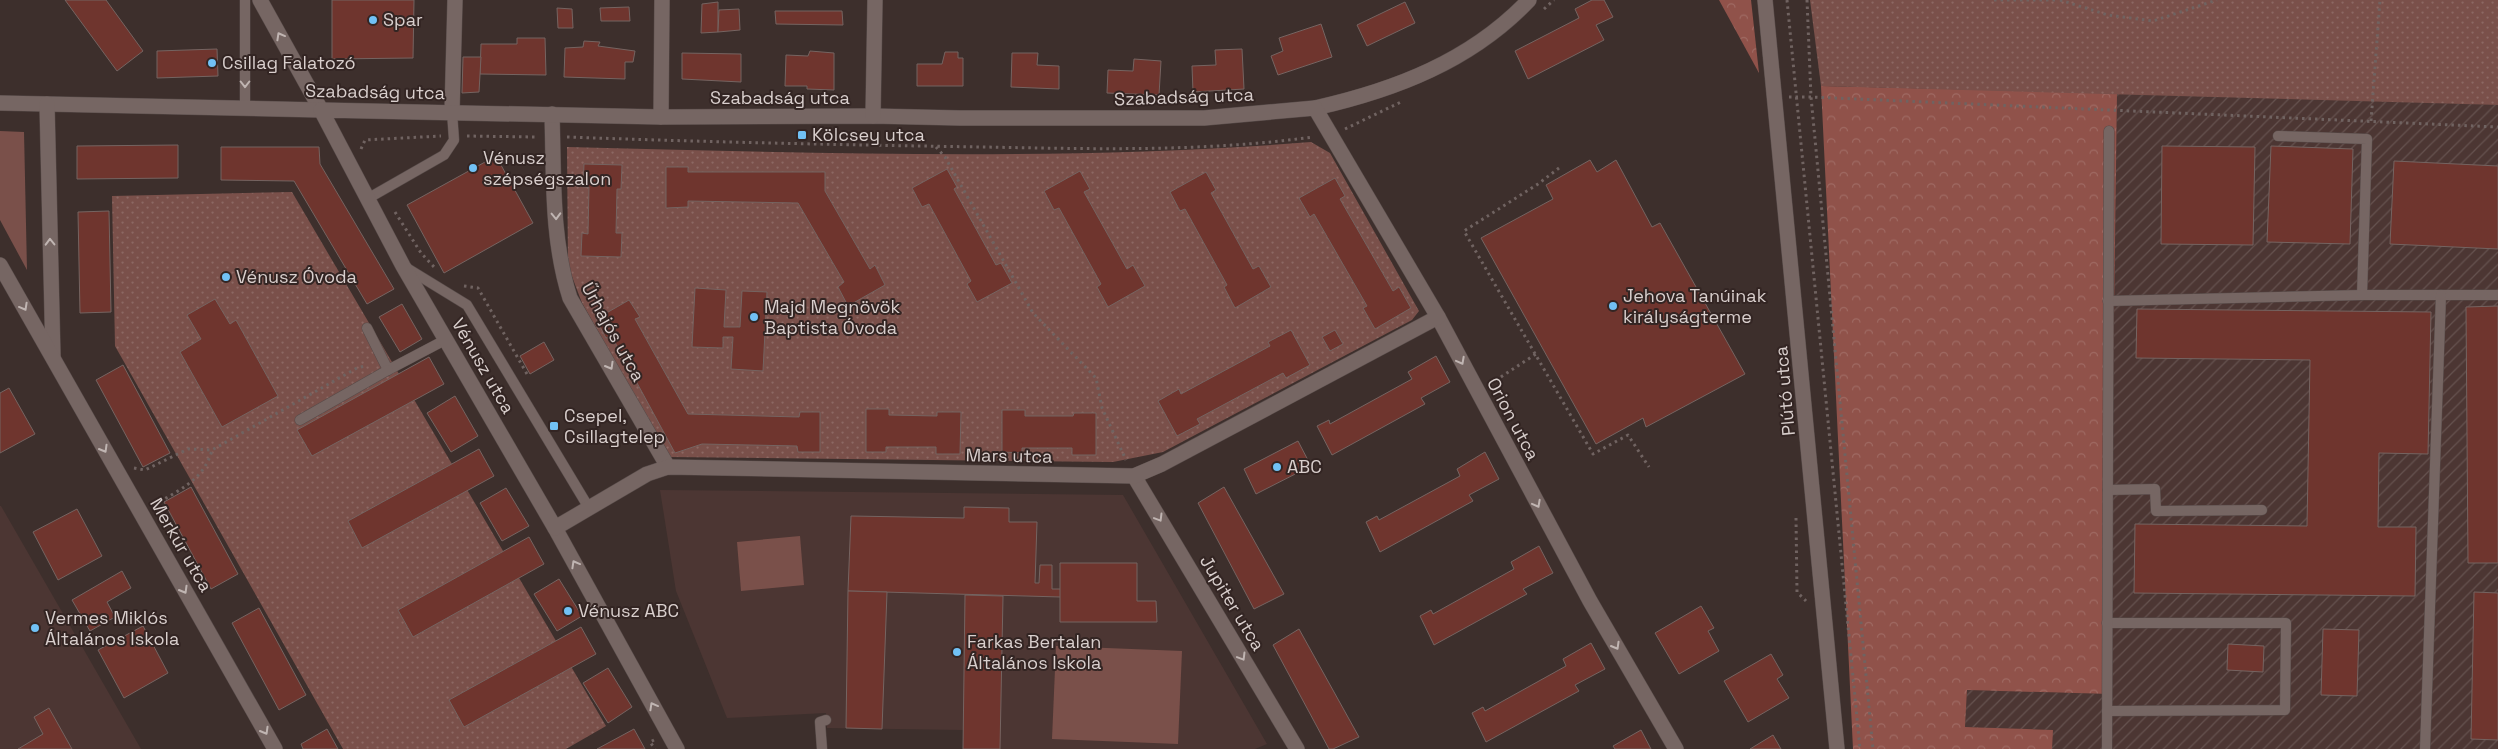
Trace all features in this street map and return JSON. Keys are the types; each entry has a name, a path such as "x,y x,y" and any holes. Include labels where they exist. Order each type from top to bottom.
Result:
{"street":[{"name":"Vénusz utca","path":"260,0 321,110 403,266 555,528 677,749"},
{"path":"452,112 455,0"},
{"path":"661,117 662,0"},
{"path":"873,116 875,0"},
{"name":"Szabadság utca","path":"0,103 661,117 1204,118 1315,108 1359,98 1429,73 1492,34 1529,0"},
{"name":"Plútó utca","path":"1764,0 1776,98 1837,749"},
{"name":"Merkúr utca","path":"47,104 53,360"},
{"name":"Orion utca","path":"1315,108 1438,318 1590,601 1676,749"},
{"name":"Űrhajós utca","path":"552,114 557,240 562,272 570,298 668,467"},
{"name":"Merkúr utca","path":"0,265 275,749"},
{"name":"Mars utca","path":"555,528 647,474 668,467 1134,476 1162,464 1438,318"},
{"name":"Jupiter utca","path":"1134,476 1297,749"}],"lane":[{"path":"245,0 245,108"},
{"path":"368,199 444,155 454,140 452,112"},
{"path":"2107,749 2109,131"},
{"path":"2278,136 2367,139 2362,295"},
{"path":"403,266 467,305 589,508"},
{"path":"2108,301 2362,295 2498,295"},
{"path":"2425,749 2442,295"},
{"path":"367,328 386,366"},
{"path":"300,420 386,366 445,340"},
{"path":"2108,490 2155,490 2156,511 2262,510"},
{"path":"2107,623 2286,623 2285,710 2107,711"},
{"path":"822,749 820,722 826,720"}],"path":[{"path":"1787,0 1860,749"},
{"path":"1807,0 1811,96 1873,749"},
{"path":"1994,0 2060,0 2108,15 2153,21 2217,0"},
{"path":"2371,122 2380,0"},
{"path":"1776,98 1811,96 2498,127"},
{"path":"365,156 361,148 365,140 454,136 553,137 838,147 976,147"},
{"path":"936,147 944,157 1033,313 1096,378 1102,408 1134,476"},
{"path":"1559,168 1538,184 1464,231 1593,454 1628,435 1649,467"},
{"path":"1478,393 1536,354"},
{"path":"113,465 145,470 188,449 212,450 356,368 386,366"},
{"path":"140,513 192,482 208,464 212,450"}],"shaded area":[{"path":"1810,0 2498,0 2498,105 1821,86"},
{"path":"2117,93 2498,105 2498,749 2052,749 2052,730 1965,727 1967,690 2109,694"},
{"path":"0,131 24,132 27,270 0,220"},
{"path":"1311,142 1330,153 1419,311 1412,320 1163,452 1113,462 669,457 582,303 568,266 567,147 846,153 1032,154 1218,148"},
{"path":"292,192 606,726 566,749 343,749 115,346 112,196"},
{"name":"Farkas Bertalan Általános Iskola","path":"660,490 1123,495 1267,744 1255,749 963,749 963,730 827,728 826,713 727,718 676,591"},
{"name":"Vermes Miklós Általános Iskola","path":"1,506 141,749 0,749"},
{"path":"800,536 804,585 741,591 737,542"},
{"path":"1056,646 1182,651 1178,744 1052,739"}],"green space":[{"path":"1719,0 1751,0 1759,73"},
{"path":"1821,86 2117,93 2109,694 1967,690 1965,727 2053,730 2052,749 1853,749"}],"building":[{"path":"65,0 106,0 143,51 117,71"},
{"name":"Spar","path":"332,0 414,0 413,58 332,59"},
{"path":"1592,0 1604,0 1613,17 1596,25 1604,40 1528,79 1515,51 1579,18 1575,9"},
{"path":"718,2 718,32 701,33 702,4"},
{"path":"1405,2 1415,23 1367,46 1357,25"},
{"path":"629,7 630,21 601,21 600,8"},
{"path":"557,8 572,9 573,28 558,28"},
{"path":"739,9 740,30 718,32 719,10"},
{"path":"775,11 842,11 843,25 776,24"},
{"path":"1321,24 1332,57 1278,75 1271,56 1283,51 1279,38"},
{"path":"517,38 545,38 546,75 480,74 481,44 517,44"},
{"path":"584,41 600,42 598,46 635,51 633,62 625,62 625,79 564,77 565,48 583,47"},
{"path":"217,49 218,76 157,78 157,51"},
{"path":"1242,49 1244,89 1193,92 1192,66 1216,65 1215,50"},
{"path":"810,51 834,53 834,90 807,89 807,86 785,86 786,55 808,56"},
{"path":"945,52 958,52 958,58 963,58 963,86 917,86 917,64 942,64"},
{"path":"682,53 741,54 741,82 682,79"},
{"path":"1012,53 1038,53 1037,65 1059,66 1059,89 1011,87"},
{"path":"463,57 481,57 479,92 462,93"},
{"path":"1134,59 1161,61 1159,95 1107,93 1108,70 1133,71"},
{"path":"178,145 178,178 77,179 77,146"},
{"path":"2162,146 2255,147 2253,245 2161,244"},
{"path":"2271,146 2353,149 2350,244 2267,242"},
{"path":"221,147 319,147 320,164 394,289 367,304 294,181 221,180"},
{"path":"496,156 533,223 444,273 407,205"},
{"name":"Jehova Tanúinak királyságterme","path":"1590,160 1597,172 1616,160 1652,227 1660,223 1745,374 1646,427 1643,418 1596,444 1481,238 1553,199 1546,185"},
{"path":"2394,161 2498,166 2498,249 2390,244"},
{"path":"584,164 622,165 621,189 617,189 616,233 622,233 621,257 581,256 582,233 588,234 589,187 583,187"},
{"path":"666,167 688,167 688,172 825,172 825,191 870,269 875,265 885,285 848,306 838,287 844,282 798,203 688,201 688,207 666,208"},
{"path":"947,169 957,187 954,189 996,265 1001,263 1012,283 977,302 967,284 971,281 929,204 922,207 912,188"},
{"path":"1080,171 1090,189 1084,192 1127,269 1133,265 1145,286 1108,307 1097,287 1101,284 1059,208 1054,210 1044,191"},
{"path":"1206,172 1216,190 1211,193 1253,269 1259,266 1271,287 1235,308 1224,287 1227,285 1185,209 1180,211 1170,192"},
{"path":"1335,178 1345,196 1340,199 1393,291 1399,287 1411,308 1375,329 1363,308 1367,306 1314,214 1310,217 1299,198"},
{"path":"109,211 111,312 80,313 78,212"},
{"path":"695,288 726,290 724,327 740,327 742,291 767,292 763,371 731,369 733,337 723,337 723,348 692,347"},
{"path":"215,299 230,324 236,320 278,396 222,427 180,352 201,339 187,315"},
{"path":"629,300 640,317 635,319 688,414 799,417 800,412 820,412 820,452 798,452 797,446 702,444 675,453 611,335 606,338 596,319"},
{"path":"402,304 422,339 400,352 379,317"},
{"path":"2498,306 2498,563 2468,563 2466,307"},
{"path":"2137,309 2431,312 2428,454 2379,453 2378,527 2416,527 2415,596 2134,593 2135,524 2307,526 2310,360 2136,358"},
{"path":"1291,330 1310,365 1286,378 1283,373 1197,419 1200,424 1177,436 1158,401 1179,389 1181,394 1270,346 1268,342"},
{"path":"1335,330 1343,344 1330,351 1322,337"},
{"path":"544,342 554,360 530,374 520,356"},
{"path":"1436,356 1450,382 1421,398 1425,404 1332,455 1317,426 1329,420 1330,424 1412,379 1408,372"},
{"path":"429,357 444,384 312,456 297,430"},
{"path":"123,365 170,453 143,467 96,380"},
{"path":"9,388 35,434 0,453 0,393"},
{"path":"455,396 478,436 451,452 427,413"},
{"path":"866,409 889,409 889,415 937,416 937,412 961,412 960,454 936,454 936,447 886,447 886,452 866,452"},
{"path":"1002,410 1025,410 1025,416 1073,416 1074,413 1096,413 1096,455 1072,455 1072,448 1022,448 1022,453 1002,452"},
{"name":"ABC","path":"1298,441 1311,466 1256,494 1244,469"},
{"path":"479,449 494,476 362,548 348,521"},
{"path":"1485,452 1499,479 1469,495 1473,501 1380,552 1366,522 1377,516 1379,520 1460,476 1457,469"},
{"path":"191,487 238,574 211,589 164,502"},
{"path":"1224,487 1284,594 1254,609 1198,503"},
{"path":"506,488 529,526 502,541 480,503"},
{"path":"964,507 1009,508 1009,522 1037,522 1035,583 1039,583 1040,565 1052,565 1052,589 1061,589 1061,597 848,591 851,516 964,518"},
{"path":"77,509 102,556 58,580 33,532"},
{"path":"529,537 544,564 413,637 398,610"},
{"path":"1539,546 1553,573 1523,589 1527,594 1434,645 1420,616 1431,610 1433,614 1514,569 1511,562"},
{"path":"1060,563 1137,563 1137,601 1156,601 1157,622 1060,622"},
{"path":"122,571 131,588 107,602 115,617 90,631 72,600"},
{"path":"559,579 582,616 557,631 534,594"},
{"path":"848,591 887,592 882,729 846,728"},
{"path":"2474,592 2498,593 2498,740 2471,739"},
{"path":"965,595 1003,596 1000,749 963,749"},
{"path":"1701,606 1714,628 1708,631 1719,651 1679,674 1655,633"},
{"path":"259,608 306,695 279,710 232,623"},
{"path":"143,626 168,673 124,698 98,650"},
{"path":"581,627 596,654 464,727 449,700"},
{"path":"1299,629 1359,737 1333,749 1329,749 1273,645"},
{"path":"2323,629 2359,630 2357,696 2321,695"},
{"path":"1591,643 1605,669 1575,685 1579,691 1486,742 1472,713 1483,707 1485,711 1566,666 1563,659"},
{"path":"2228,644 2264,646 2263,672 2227,670"},
{"path":"1771,654 1783,675 1777,679 1789,698 1748,722 1724,681"},
{"path":"608,668 632,707 608,723 583,683"},
{"path":"49,708 72,749 18,749 43,734 34,717"},
{"path":"327,729 338,749 303,749 301,744"},
{"path":"634,729 645,749 597,749"},
{"path":"1641,730 1651,749 1615,749 1613,746"},
{"path":"1773,735 1781,749 1750,749"}],"place":[{"name":"Spar","path":"373,20"},
{"name":"Csillag Falatozó","path":"212,63"},
{"name":"Kölcsey utca","path":"802,135"},
{"name":"Vénusz szépségszalon","path":"473,168"},
{"name":"Vénusz Óvoda","path":"226,277"},
{"name":"Jehova Tanúinak királyságterme","path":"1613,306"},
{"name":"Majd Megnövök Baptista Óvoda","path":"754,317"},
{"name":"Csepel, Csillagtelep","path":"554,426"},
{"name":"ABC","path":"1277,467"},
{"name":"Vénusz ABC","path":"568,611"},
{"name":"Vermes Miklós Általános Iskola","path":"35,628"},
{"name":"Farkas Bertalan Általános Iskola","path":"957,652"}]}
